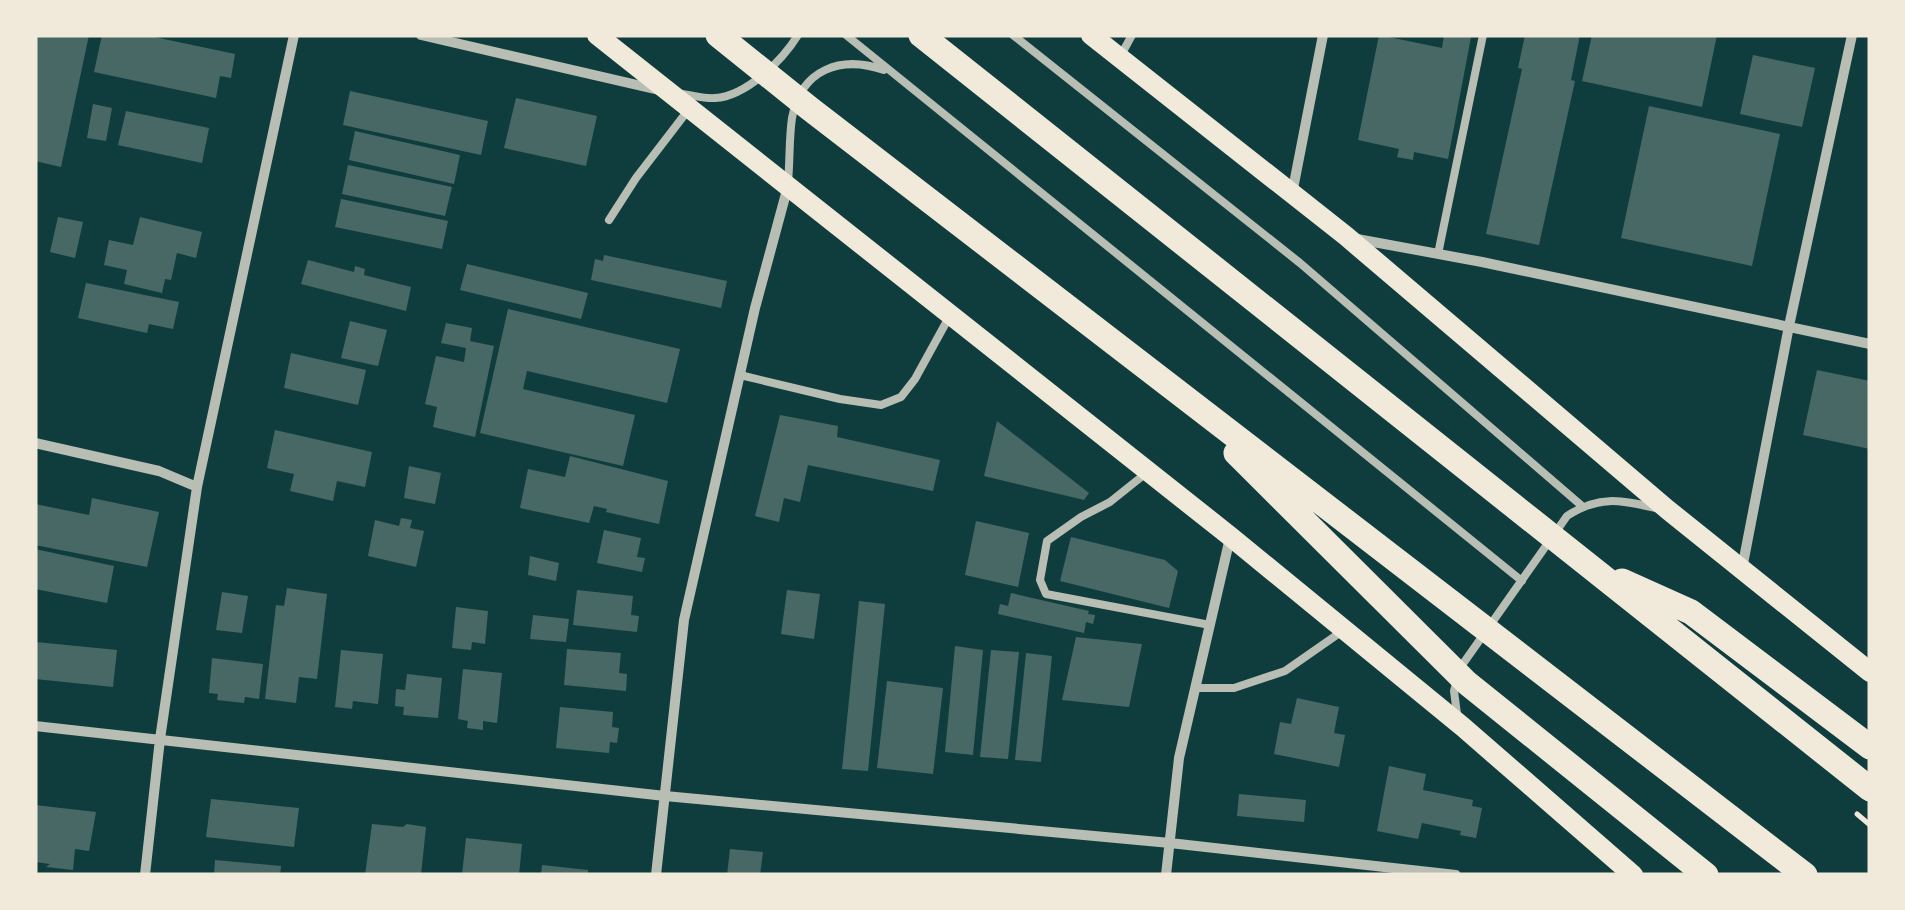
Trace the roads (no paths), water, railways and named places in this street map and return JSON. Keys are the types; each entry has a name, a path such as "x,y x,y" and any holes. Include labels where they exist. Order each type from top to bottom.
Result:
{"highway":[{"path":"718,35 1806,875"},
{"path":"921,35 1870,789"},
{"path":"1162,378 1466,683 1706,875"},
{"path":"1583,562 1691,612 1870,747"}],"main road":[{"path":"597,35 1230,537 1462,727 1633,875"},
{"path":"1091,35 1346,236 1668,510 1870,672"}],"street":[{"path":"145,875 196,487 294,35"},
{"path":"421,35 668,92"},
{"path":"1292,194 1323,35"},
{"path":"1742,570 1789,326 1852,35"},
{"path":"656,875 684,620 788,186"},
{"path":"1346,236 1870,344"},
{"path":"35,443 159,471 196,487"},
{"path":"1166,875 1179,758 1230,537"},
{"path":"35,726 665,796 1170,842 1456,875"}],"lane":[{"path":"668,92 716,98 745,89 766,72 798,35"},
{"path":"846,35 1522,581"},
{"path":"1013,35 1300,262 1582,506"},
{"path":"1119,58 1132,35"},
{"path":"1438,254 1483,35"},
{"path":"788,186 792,114 803,90 818,72 841,63 866,64 892,74"},
{"path":"608,220 689,108"},
{"path":"740,374 881,405 902,397 950,314"},
{"path":"1148,472 1110,502 1047,540 1040,580 1046,594 1210,625"},
{"path":"1462,727 1454,691 1460,668 1567,516 1600,501 1620,500 1668,510"},
{"path":"1195,688 1234,688 1285,670 1344,630"}]}
